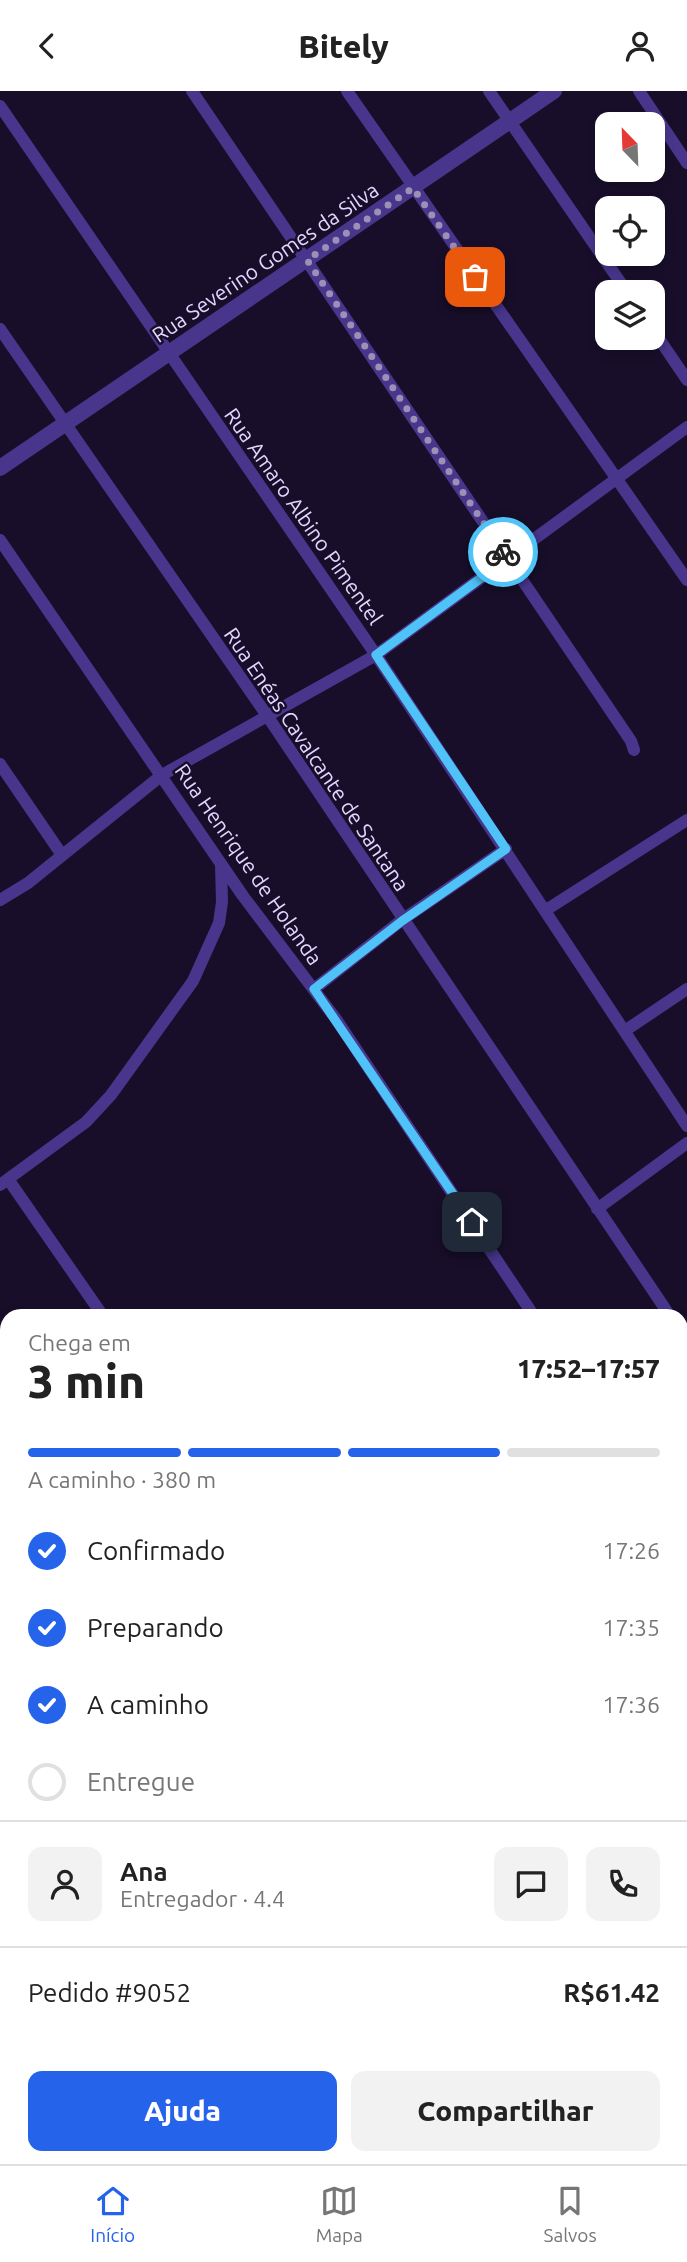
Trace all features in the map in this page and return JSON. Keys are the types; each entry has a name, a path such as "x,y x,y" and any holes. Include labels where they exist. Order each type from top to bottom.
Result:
{"street":[{"path":"192,91 634,750"},
{"path":"347,91 687,580"},
{"path":"489,91 619,280"},
{"name":"Rua Severino Gomes da Silva","path":"0,468 554,91"},
{"path":"639,91 685,157"},
{"name":"Rua Amaro Albino Pimentel","path":"0,106 376,655 687,1126"},
{"name":"Rua Enéas Cavalcante de Santana","path":"0,329 268,717 402,921 665,1309"},
{"path":"665,348 687,380"},
{"path":"0,900 28,883 162,775 376,655 687,427"},
{"name":"Rua Henrique de Holanda","path":"0,540 221,862 314,989 529,1309"},
{"path":"0,764 62,855"},
{"path":"546,910 687,820"},
{"path":"314,989 402,921 506,849"},
{"path":"98,1309 4,1182 86,1122 111,1095 192,981 219,923 222,902 221,862"},
{"path":"626,1030 687,989"},
{"path":"597,1209 687,1143"}],"way so far":[{"path":"475,277 413,188 307,260 503,552"}],"route":[{"path":"472,1222 314,989 402,921 506,849 376,655 507,559 503,552"}]}
